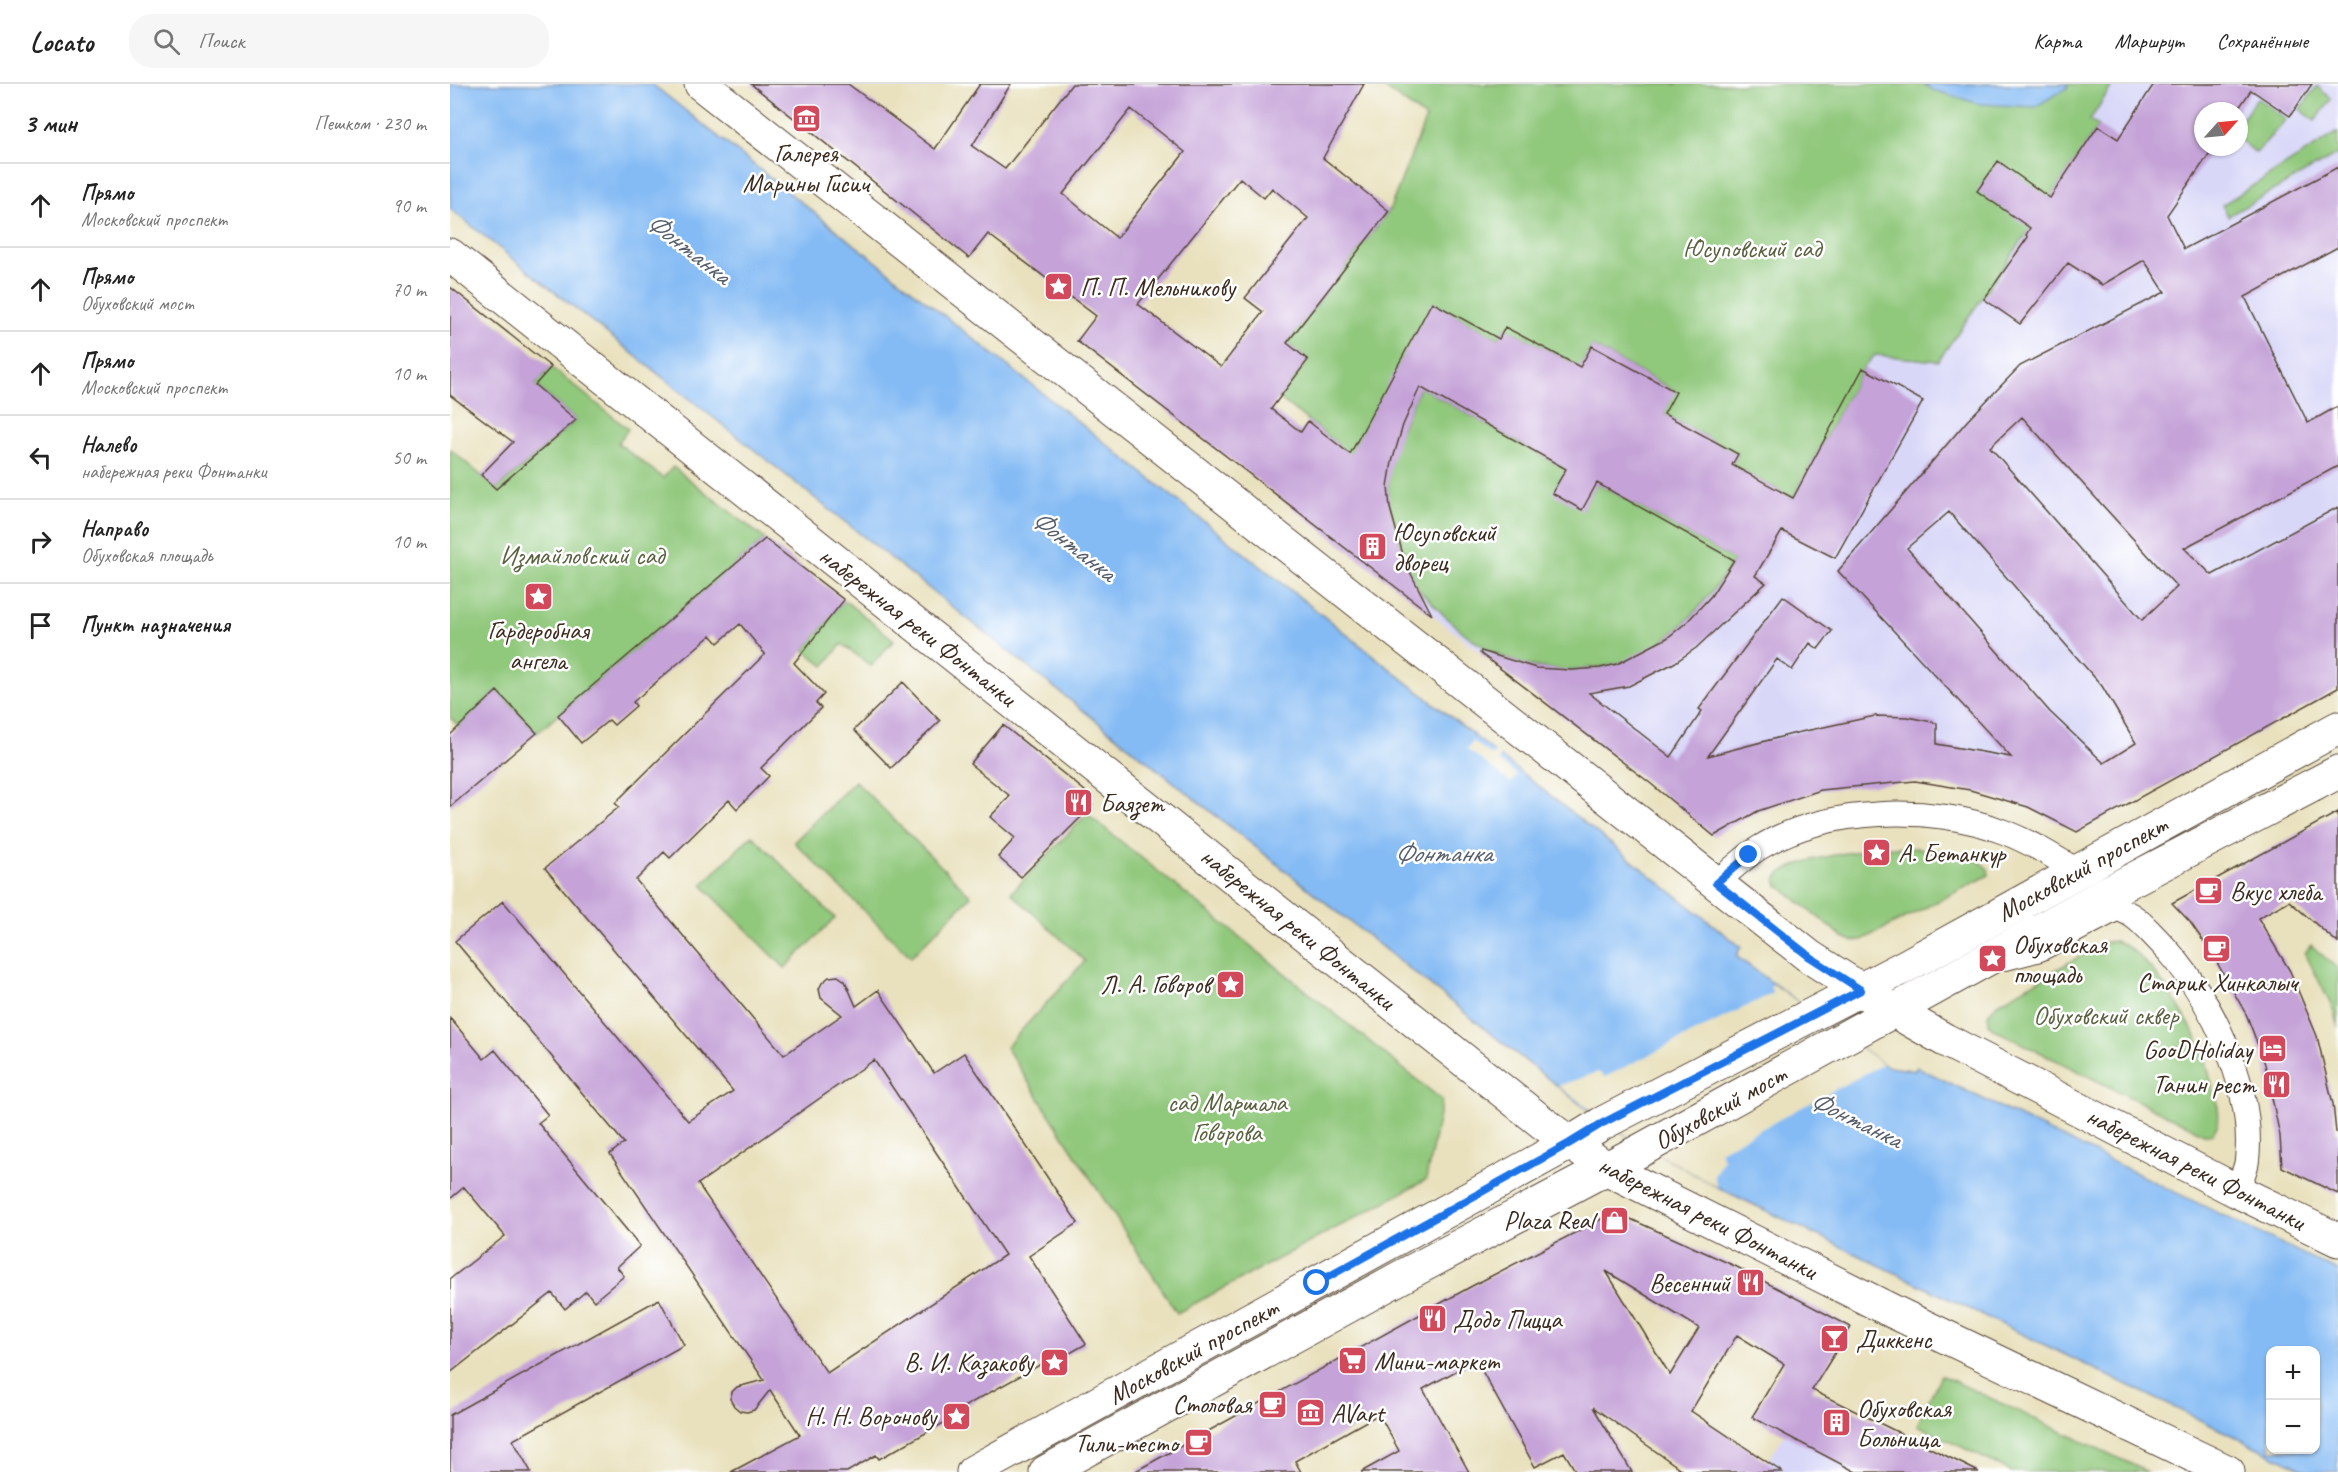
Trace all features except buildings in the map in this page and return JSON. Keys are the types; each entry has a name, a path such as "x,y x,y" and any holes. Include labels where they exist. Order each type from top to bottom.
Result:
{"main road":[{"name":"набережная реки Фонтанки","path":"701,84 1810,957 1894,1011 1945,1040 2237,1191 2338,1239"},
{"name":"набережная реки Фонтанки","path":"450,255 1570,1143 1606,1168 1894,1312 2228,1472"},
{"name":"Московский проспект","path":"1826,1007 1861,990 2338,728"},
{"name":"Московский проспект","path":"1860,1029 2107,893 2338,772"},
{"name":"Обуховский мост","path":"1601,1124 1826,1007"},
{"name":"Обуховский мост","path":"1643,1149 1860,1029"},
{"name":"Московский проспект","path":"973,1472 1601,1124"},
{"name":"Московский проспект","path":"1046,1472 1401,1277 1643,1149"}],"street":[{"path":"1716,883 1760,848 1791,833 1836,820 1894,814 1966,820 2002,831 2030,843 2077,872"},
{"path":"1972,968 2040,950 2116,909 2136,917 2180,966 2197,991 2226,1046 2242,1096 2246,1119 2247,1161 2237,1191"}],"shaded area":[{"path":"2113,84 2338,84 2338,688 2077,832 2028,807 1970,790 1915,781 1821,790 1758,811 1714,836 1288,503 1338,477 1432,302 1499,338 1505,327 1580,367 1592,346 1676,392 1738,454 1733,465 1863,368 1875,355 1938,361 2026,235 2097,126 2090,121"},
{"name":"Обуховская Больница","path":"1812,1390 1979,1472 1761,1472"}],"green space":[{"name":"Юсуповский сад","path":"1379,84 2113,84 2090,120 2098,126 2026,235 1938,361 1875,355 1863,368 1793,498 1732,465 1738,454 1664,414 1675,391 1592,346 1580,367 1505,327 1499,339 1433,303 1338,477 1338,444 1279,398 1308,360 1287,343 1389,211 1426,118"},
{"path":"2317,86 2331,99 2315,121 2300,109"},
{"path":"2257,98 2286,119 2256,153 2248,146 2248,111"},
{"path":"2338,132 2338,154 2228,216 2222,205"},
{"name":"Измайловский сад","path":"551,367 628,429 618,443 663,478 673,467 765,539 537,733 497,691 459,727 450,717 450,449 497,489 576,420 535,385"},
{"path":"1420,387 1566,469 1582,509 1597,483 1734,560 1711,593 1670,635 1654,647 1617,664 1559,670 1519,663 1484,647 1467,636 1417,587 1407,567 1391,515 1388,493 1391,461"},
{"path":"844,600 894,640 871,666 842,644 824,666 804,650"},
{"path":"855,781 971,896 911,957 794,842"},
{"name":"сад Маршала Говорова","path":"1087,814 1442,1100 1426,1180 1177,1313 1006,1047 1085,961 1011,893"},
{"path":"752,835 835,918 785,968 702,885"},
{"path":"1886,847 1955,853 1980,862 1988,869 1989,875 1862,940 1852,941 1843,937 1778,885 1776,880 1793,866 1808,861"},
{"name":"Обуховский сквер","path":"2116,941 2128,947 2155,973 2168,990 2198,1041 2216,1098 2219,1117 2212,1134 2204,1134 1993,1029 1989,1024 1988,1014 1998,1003 2105,942"},
{"path":"2311,945 2338,969 2338,1027 2333,1009 2305,953"},
{"path":"1941,1375 2148,1472 2012,1472 1917,1425"}],"water":[{"name":"Фонтанка","path":"450,84 652,84 1741,947 1736,956 1883,1064 1914,1071 1917,1067 2338,1271 2338,1472 2308,1472 2271,1454 2320,1454 2320,1346 2266,1346 2266,1452 1717,1187 1629,1137 1580,1104 450,209"},
{"path":"1924,84 2069,84 2067,88 2035,107 1980,104 1933,90"}],"pier":[{"path":"1478,734 1525,772 1524,774 1501,756 1498,761 1517,775 1511,783 1467,749 1473,741 1492,756 1495,752 1476,736"},
{"path":"1773,984 1883,1064 1720,1151 1723,1159 1714,1176 1717,1187 1629,1137 1558,1086 1598,1072 1605,1077 1773,993 1770,987"}],"place":[{"name":"Галерея Марины Гисич","path":"806,119"},
{"name":"П. П. Мельникову","path":"1059,287"},
{"name":"Юсуповский дворец","path":"1372,547"},
{"name":"Гардеробная ангела","path":"538,596"},
{"name":"Баязет","path":"1079,803"},
{"name":"А. Бетанкур","path":"1877,853"},
{"name":"Вкус хлеба","path":"2209,891"},
{"name":"Старик Хинкалыч","path":"2217,948"},
{"name":"Обуховская площадь","path":"1992,959"},
{"name":"Л. А. Говоров","path":"1231,984"},
{"name":"GooDHoliday","path":"2273,1049"},
{"name":"Танин рест","path":"2277,1084"},
{"name":"Plaza Real","path":"1615,1220"},
{"name":"Весенний","path":"1751,1283"},
{"name":"Додо Пицца","path":"1432,1319"},
{"name":"Диккенс","path":"1835,1339"},
{"name":"Мини-маркет","path":"1353,1361"},
{"name":"В. И. Казакову","path":"1054,1362"},
{"name":"Столовая","path":"1273,1404"},
{"name":"AVart","path":"1310,1413"},
{"name":"Н. Н. Воронову","path":"957,1416"},
{"name":"Обуховская Больница","path":"1836,1423"},
{"name":"Тили-тесто","path":"1199,1443"}],"route":[{"path":"1317,1283 1601,1124 1861,990 1810,957 1716,883 1749,855"}]}
